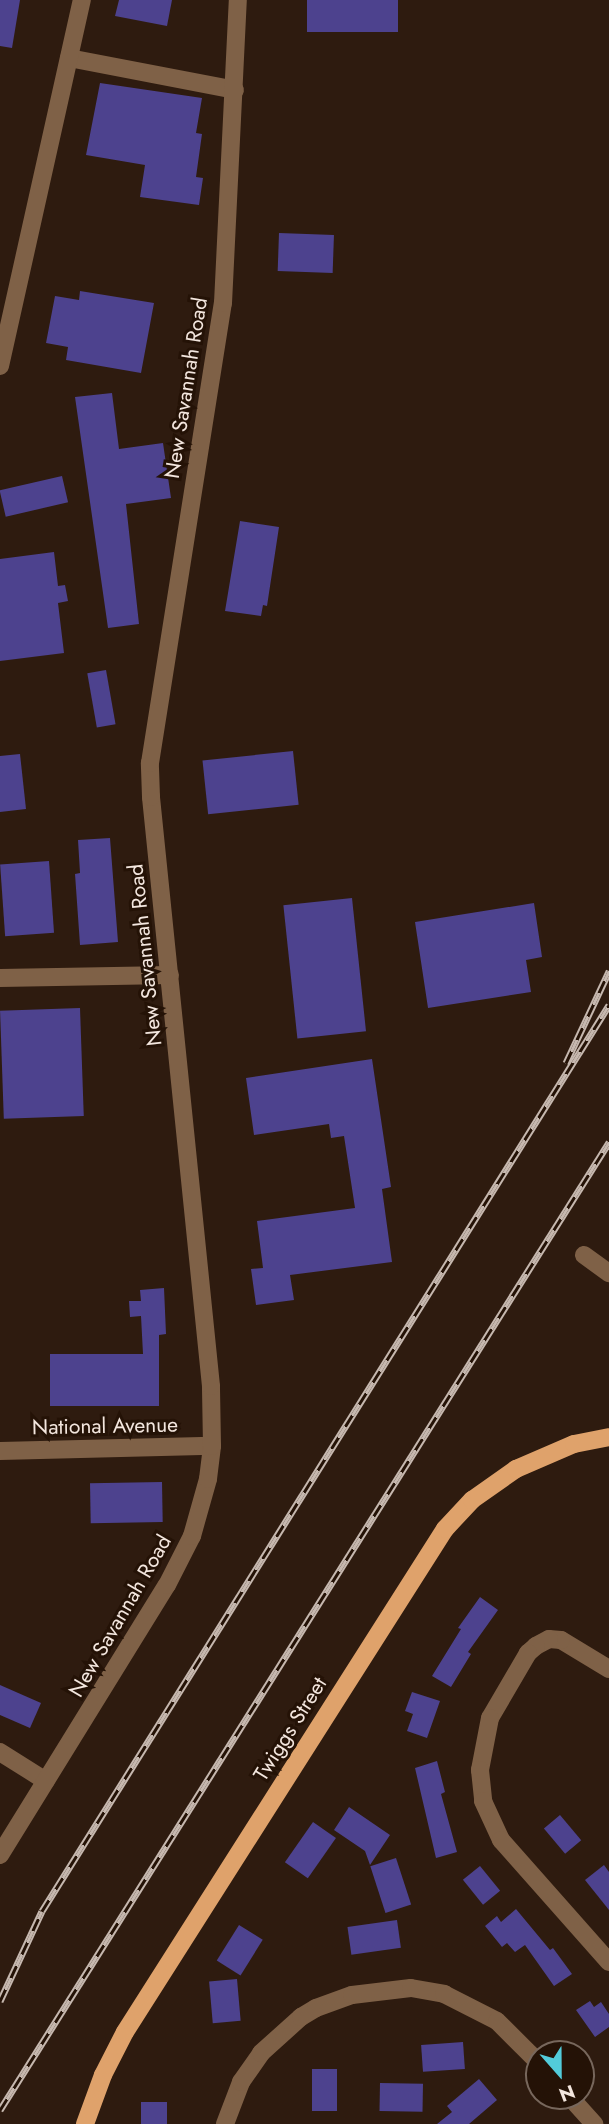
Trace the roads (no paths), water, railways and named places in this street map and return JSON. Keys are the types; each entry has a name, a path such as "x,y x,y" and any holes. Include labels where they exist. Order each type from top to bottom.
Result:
{"main road":[{"name":"Twiggs Street","path":"85,2124 103,2075 125,2032 444,1529 472,1500 516,1469 555,1450 609,1437"}],"street":[{"path":"0,366 82,0"},
{"name":"New Savannah Road","path":"0,1855 182,1557 200,1511 212,1446 211,1386 150,763 219,342 227,260 238,0"},
{"path":"69,58 235,90"},
{"path":"0,978 170,975"},
{"path":"584,1255 609,1273"},
{"name":"National Avenue","path":"0,1451 212,1446"},
{"path":"609,1669 568,1642 549,1639 528,1653 490,1718 481,1753 483,1801 496,1831 510,1851 609,1962"},
{"path":"0,1752 46,1781"},
{"path":"225,2124 242,2082 261,2053 280,2033 316,2008 352,1995 411,1989 444,1994 497,2021 525,2049"},
{"path":"582,2110 594,2124"}],"railway":[{"path":"566,1063 609,971"},
{"path":"0,2001 42,1911 609,1005"},
{"path":"0,2110 609,1142"}]}
